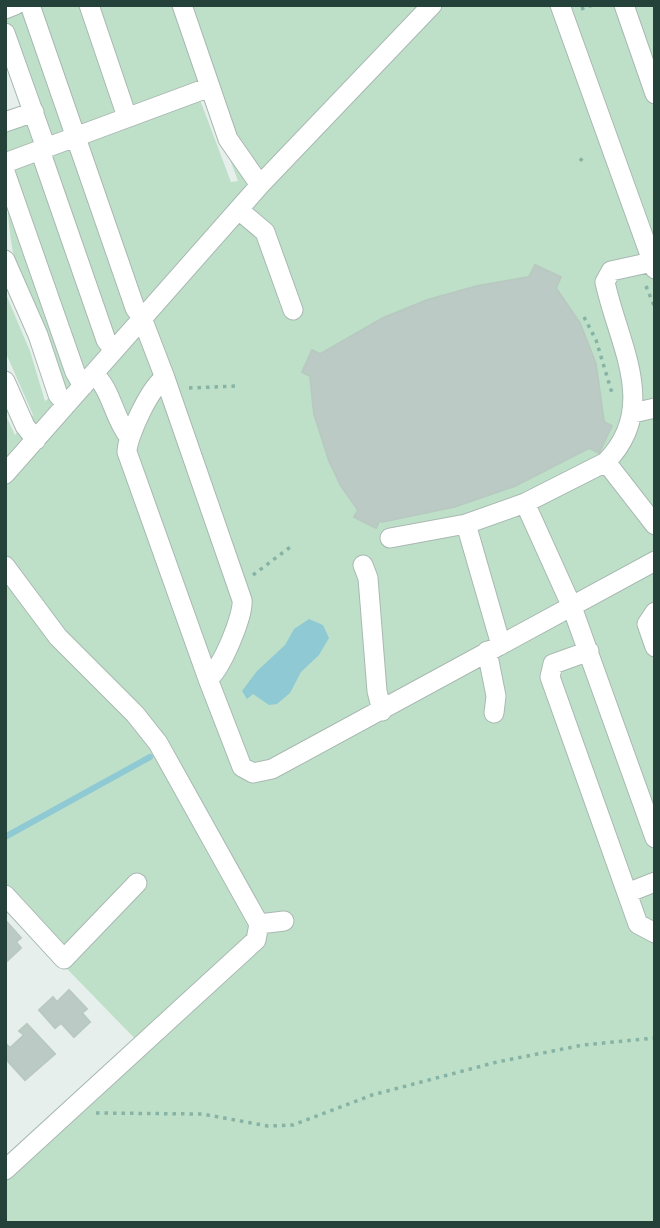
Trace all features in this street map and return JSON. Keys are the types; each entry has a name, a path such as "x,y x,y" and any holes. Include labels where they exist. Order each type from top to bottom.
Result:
{"lane":[{"path":"5,9 15,5"},
{"path":"30,5 135,308 142,318 165,378 242,600 241,614 216,669 208,680"},
{"path":"89,5 127,117"},
{"path":"182,5 228,139 260,185"},
{"path":"5,474 240,211 260,185 432,5"},
{"path":"624,5 655,94"},
{"path":"390,538 466,524 525,503 606,462 621,446 634,407 637,383 605,282 611,271 653,266 568,8"},
{"path":"5,33 11,67 34,112 43,149 106,340 114,350"},
{"path":"5,163 210,87"},
{"path":"5,122 34,112"},
{"path":"5,172 75,372 107,390 118,423 130,437"},
{"path":"240,211 265,232 293,310"},
{"path":"5,260 37,335 58,395 67,404"},
{"path":"165,378 155,387 130,437 127,452 238,761 253,773 272,769 382,711 655,561"},
{"path":"5,381 25,426 36,440"},
{"path":"634,407 655,408"},
{"path":"606,462 655,525"},
{"path":"525,503 572,607 655,838"},
{"path":"466,524 494,648 494,713"},
{"path":"363,565 369,578 377,691 382,711"},
{"path":"5,566 58,637 135,715 158,743 259,924 256,940 5,1170"},
{"path":"655,612 647,624 655,647"},
{"path":"589,651 553,664 550,677 638,924 655,933"},
{"path":"627,893 655,882"},
{"path":"5,895 64,959 137,883"},
{"path":"259,924 284,921"}],"path":[{"path":"568,8 593,5"},
{"path":"580,161 585,155"},
{"path":"583,317 596,340 612,394 634,407"},
{"path":"69,1113 202,1114 268,1126 293,1125 372,1095 497,1062 583,1045 655,1038"}],"green space":[{"path":"34,5 84,5 120,110 80,130"},
{"path":"94,5 655,5 655,1223 5,1223 5,1176 144,1048 5,905 5,414 15,435 33,415 5,351 5,292 30,351 45,401 52,396 27,314 13,254 7,197 9,171 33,157 114,340 48,156 73,144 145,308 82,144 199,97 231,182 238,181 199,77 197,83 130,111"},
{"path":"22,6 70,130 48,140 6,21 8,14"},
{"path":"28,117 42,144 5,159 5,127"}],"water":[{"path":"309,619 323,625 329,638 319,655 301,672 290,693 277,704 269,705 253,694 247,699 242,691 257,671 285,645 294,629"}],"building":[{"path":"535,265 561,277 556,288 580,323 596,364 604,422 612,426 599,453 589,448 515,486 454,507 382,522 380,520 376,528 354,517 358,510 341,486 329,461 314,414 310,376 302,372 312,350 320,354 383,318 427,300 477,286 529,277"},
{"path":"5,920 21,938 16,942 21,948 5,963"},
{"path":"69,990 87,1009 82,1013 90,1022 74,1037 61,1023 55,1028 39,1010 53,997 57,1002"},
{"path":"27,1024 55,1054 25,1080 5,1058 5,1043 10,1048 24,1035 19,1031"}],"waterway":[{"path":"5,837 150,757"}]}
